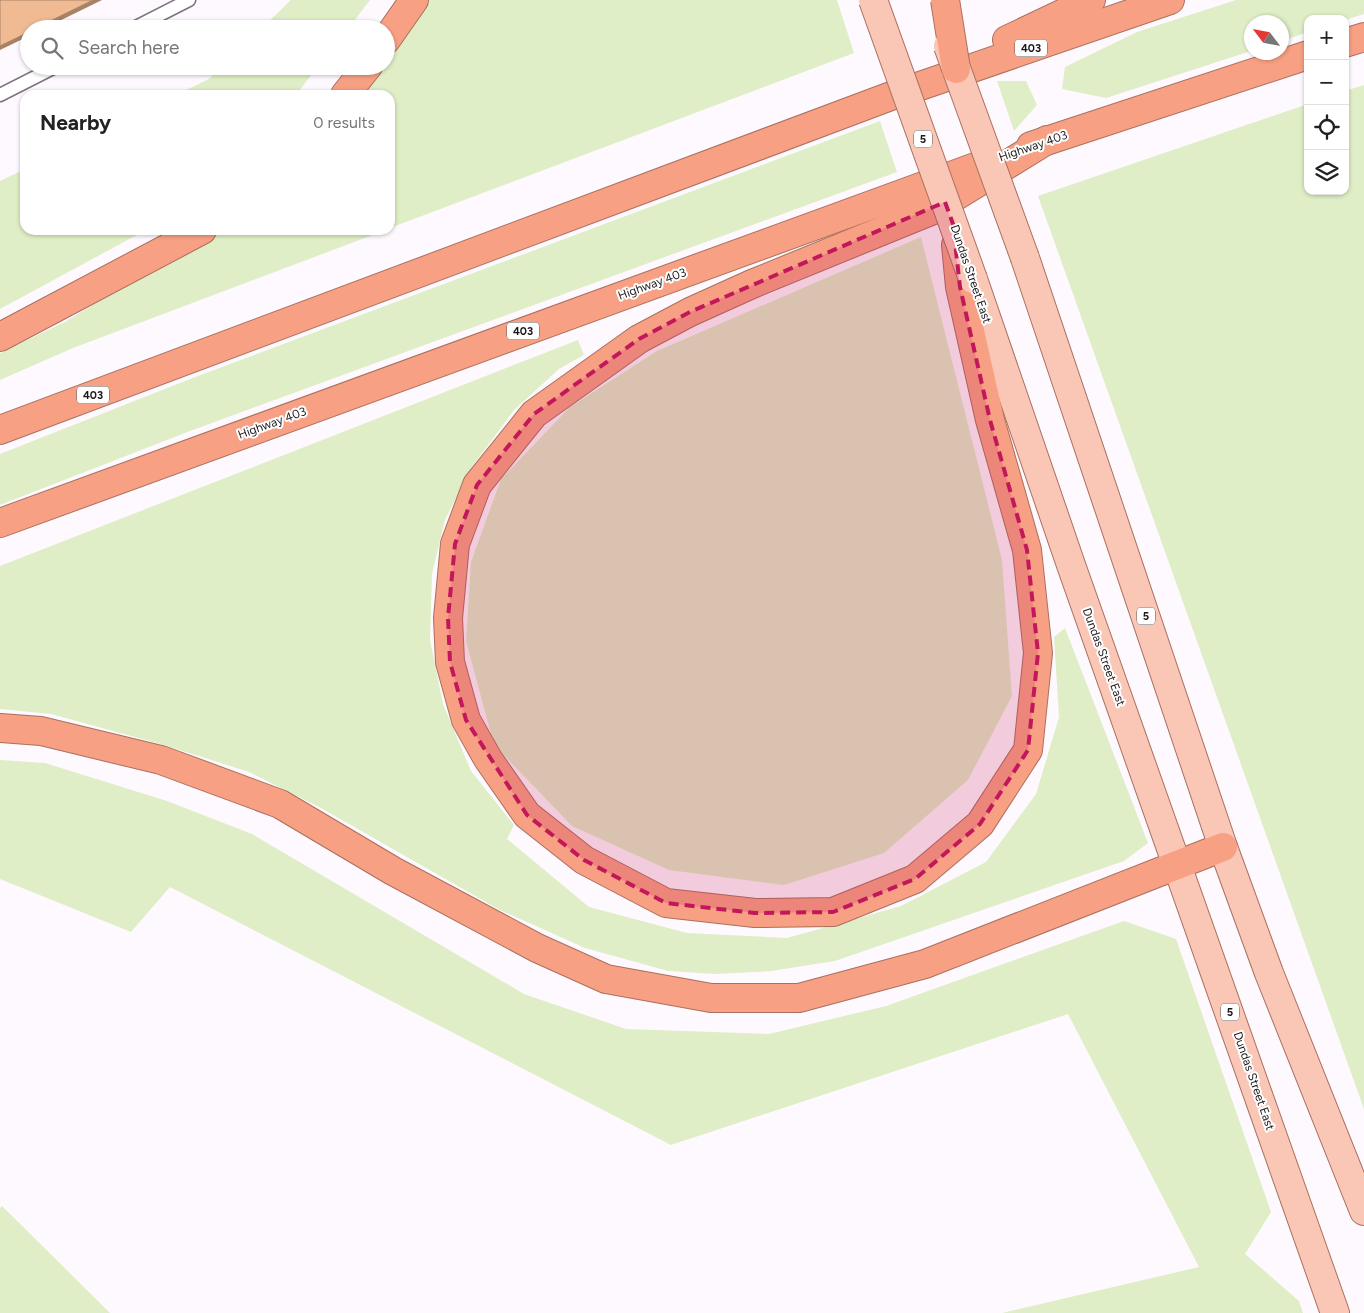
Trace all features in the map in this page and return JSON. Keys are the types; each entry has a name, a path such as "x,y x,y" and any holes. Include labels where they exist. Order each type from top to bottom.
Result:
{"highway":[{"path":"395,27 414,0"},
{"path":"945,0 956,69"},
{"path":"891,96 1091,0"},
{"name":"403","path":"0,430 891,96 1170,0"},
{"path":"1349,42 1364,37"},
{"name":"Highway 403","path":"0,524 1047,140 1304,56"},
{"path":"349,90 361,75"},
{"path":"966,283 990,420 1027,550 1038,653 1028,750 980,824 915,879 833,912 755,913 666,903 584,860 527,815 488,759 466,720 450,662 448,618 451,576 456,544 477,485 534,414 639,339 690,312 726,296 933,210 1047,140"},
{"path":"0,337 193,235"},
{"path":"0,728 41,731 161,760 280,804 393,871 546,952 606,979 711,998 799,998 926,964 1178,863 1223,847"}],"main road":[{"name":"Dundas Street East","path":"873,0 953,224 966,283 1071,565 1178,863 1335,1313"},
{"name":"5","path":"932,0 1025,258 1223,847 1269,973 1364,1211"}],"lane":[{"path":"150,20 189,0"},
{"path":"0,94 39,75"}],"highlighted area":[{"path":"945,202 953,224 960,287 990,420 1027,550 1038,653 1028,750 980,824 915,879 833,912 755,913 666,903 584,860 527,815 466,720 450,662 448,618 455,544 477,485 534,414 639,339 690,312"}],"green space":[{"path":"291,0 370,0 355,20 270,20"},
{"path":"422,0 837,0 854,53 395,226 395,90 361,90 372,75 395,75 395,41"},
{"path":"1236,0 1364,0 1364,14 1349,19 1349,15 1304,15 1304,33 1289,39 1289,15 1244,15 1244,53 1106,98 1062,89 1065,67 1137,32"},
{"path":"213,75 311,75 300,90 186,90 209,79"},
{"path":"997,81 1026,81 1037,105 1014,131"},
{"path":"1364,85 1364,1109 1038,196 1304,105 1304,195 1349,195 1349,90"},
{"path":"880,121 897,172 190,431 0,505 0,454 190,379"},
{"path":"20,171 20,235 137,235 0,309 0,181"},
{"path":"205,235 373,235 73,348 0,380 0,353 65,322"},
{"path":"921,237 1002,560 1012,696 968,780 884,853 784,885 669,870 572,826 494,745 466,641 471,562 501,479 570,407 657,351"},
{"path":"578,340 584,355 559,369 514,410 471,468 445,520 432,574 430,640 443,704 471,771 514,825 507,839 589,907 687,933 787,938 901,906 986,862 1036,794 1059,717 1054,637 1065,628 1148,843 1124,861 835,961 771,971 716,974 668,971 585,948 498,909 321,808 249,772 164,745 51,714 0,709 0,566"},
{"path":"0,760 45,763 167,801 252,834 524,994 626,1029 769,1034 886,1006 1124,921 1176,939 1271,1212 1245,1254 1299,1301 1303,1313 1002,1313 1199,1267 1068,1014 671,1145 170,887 131,932 0,879"},
{"path":"2,1206 110,1313 0,1313 0,1208"}],"building":[{"path":"0,0 93,0 52,20 20,20 20,36 0,46"}]}
